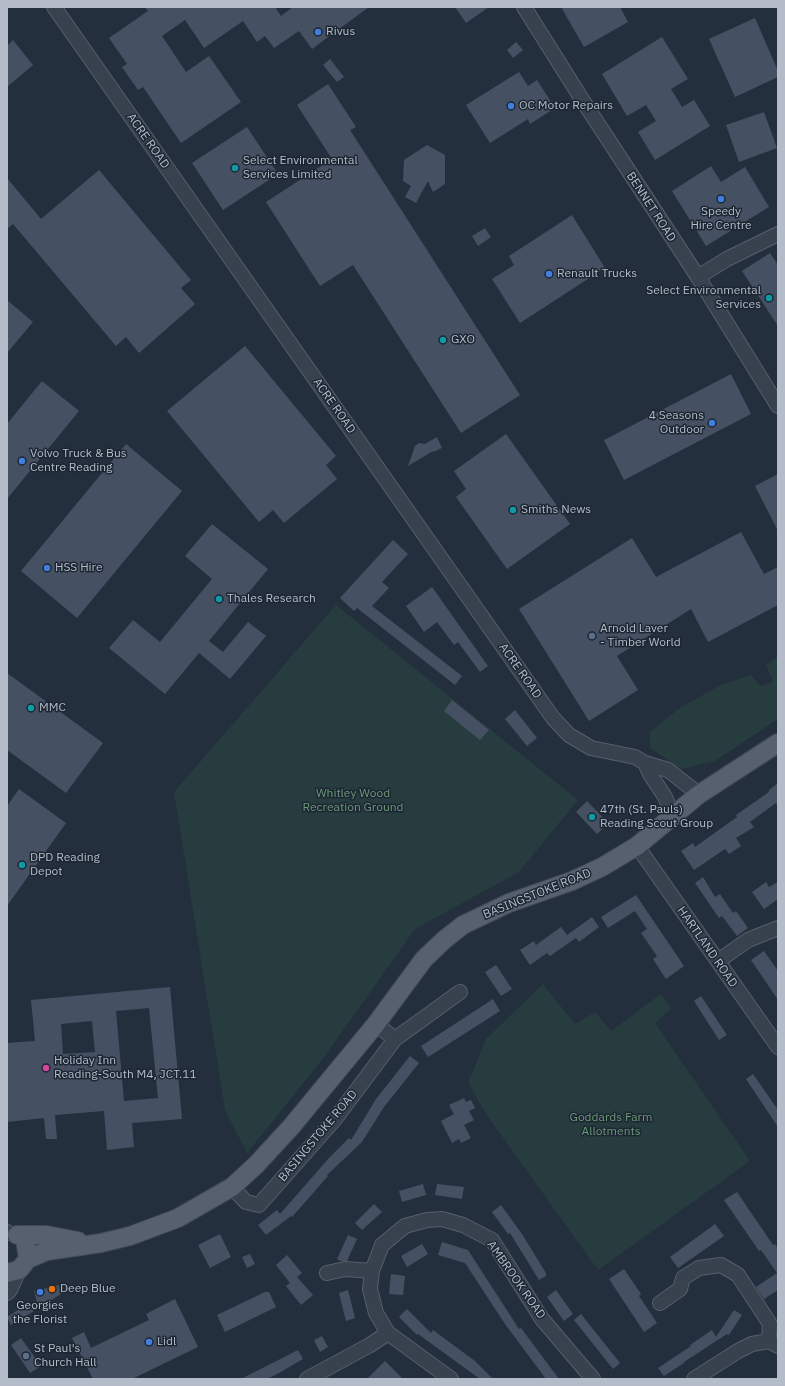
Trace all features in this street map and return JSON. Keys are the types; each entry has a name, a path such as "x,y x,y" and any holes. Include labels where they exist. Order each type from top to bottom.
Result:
{"main road":[{"name":"BASINGSTOKE ROAD","path":"18,1267 47,1251 101,1243 130,1236 158,1226 178,1218 232,1187 256,1165 292,1127 376,1024 424,959 444,940 463,925 509,903 572,882 602,867 637,846 698,795 778,743"},
{"name":"BASINGSTOKE ROAD","path":"10,1233 46,1235 72,1241 101,1243"},
{"path":"10,1233 24,1241 27,1249 18,1267"}],"street":[{"name":"ACRE ROAD","path":"54,7 553,718 569,735 590,748 635,757 645,763 660,767 673,773 698,795"},
{"name":"BENNET ROAD","path":"524,7 583,101 698,277 778,406"},
{"path":"698,277 727,259 778,234"},
{"path":"645,763 650,774 665,797 673,816"},
{"name":"HARTLAND ROAD","path":"637,846 778,1047"},
{"path":"718,961 748,940 778,928"},
{"name":"BASINGSTOKE ROAD","path":"232,1187 246,1202 259,1205 334,1119 395,1039 460,992"},
{"path":"376,1024 395,1039"},
{"name":"AMBROOK ROAD","path":"452,1379 388,1333 376,1313 370,1289 372,1271 382,1245 405,1226 427,1220 442,1218 463,1225 492,1240 542,1319 593,1379"},
{"path":"660,1303 680,1289 683,1278 699,1268 722,1265 738,1275 770,1324 773,1344 752,1344 738,1351 694,1379"},
{"path":"7,1293 10,1290 18,1267"},
{"path":"327,1273 345,1269 372,1271"},
{"path":"306,1379 370,1345 388,1333"}],"green space":[{"name":"Whitley Wood Recreation Ground","path":"336,605 578,800 519,872 415,929 322,1060 247,1153 225,1110 174,792"},
{"path":"778,657 778,719 715,761 681,769 650,748 650,732 681,707 721,685 751,675 761,686 773,682 766,664"},
{"name":"Goddards Farm Allotments","path":"543,984 575,1024 595,1012 611,1031 661,994 671,1009 655,1023 750,1161 598,1270 486,1114 468,1083 486,1039"}],"building":[{"path":"145,7 275,7 281,16 293,7 369,7 312,49 299,31 274,48 265,36 257,42 243,21 204,48 185,20 162,36 186,72 209,56 241,102 181,143 143,87 138,90 122,67 127,64 109,38 148,11"},
{"path":"455,7 489,7 466,23"},
{"path":"561,7 620,7 628,22 584,47"},
{"path":"755,18 778,71 778,77 735,97 709,39"},
{"path":"662,37 688,79 671,89 682,107 694,100 710,126 655,160 638,132 656,121 646,105 627,116 602,74"},
{"path":"13,40 33,65 7,87 7,46"},
{"path":"516,42 523,50 513,58 507,50"},
{"path":"330,59 344,77 337,82 323,65"},
{"name":"OC Motor Repairs","path":"519,72 528,86 537,80 555,108 530,124 528,119 490,143 466,105"},
{"name":"GXO","path":"328,84 356,127 350,130 520,395 461,433 353,265 320,286 266,202 332,159 297,105"},
{"path":"764,112 777,148 739,162 726,125"},
{"name":"Select Environmental Services Limited","path":"247,127 278,174 223,210 192,163"},
{"path":"427,145 445,155 445,184 433,192 428,181 416,203 405,197 411,186 403,181 404,160"},
{"name":"Speedy Hire Centre","path":"711,166 721,182 745,167 769,207 706,246 672,191"},
{"path":"99,170 191,280 181,288 195,304 139,353 126,337 116,346 13,224 7,229 7,178 41,219"},
{"name":"Renault Trucks","path":"572,215 605,268 520,323 492,279 514,265 509,256"},
{"path":"485,228 491,237 478,246 472,236"},
{"name":"Select Environmental Services","path":"770,253 778,265 778,326 742,271"},
{"path":"7,300 33,322 7,353"},
{"path":"245,346 336,456 326,465 337,479 284,523 273,510 259,522 167,411"},
{"path":"731,374 751,414 624,480 604,440"},
{"name":"Volvo Truck & Bus Centre Reading","path":"42,381 79,411 7,499 7,424"},
{"name":"Smiths News","path":"506,434 570,524 507,569 456,497 466,489 454,471"},
{"path":"437,437 442,448 433,451 408,466 415,446 419,443 425,444"},
{"path":"126,444 182,491 77,618 21,571"},
{"path":"778,474 778,531 755,486"},
{"name":"Thales Research","path":"212,524 268,569 209,641 223,652 248,622 266,636 230,679 199,653 165,694 109,648 133,620 160,642 212,579 185,556"},
{"name":"Arnold Laver - Timber World","path":"741,532 764,574 778,567 778,605 708,642 691,609 617,656 638,690 589,721 519,609 632,538 656,577"},
{"path":"393,540 408,554 382,582 389,588 372,606 462,676 455,685 357,608 354,611 340,598"},
{"path":"432,587 488,666 480,672 458,642 454,645 437,622 424,632 406,606"},
{"name":"MMC","path":"7,673 103,743 66,793 7,750"},
{"path":"452,700 489,730 480,740 444,711"},
{"path":"515,710 537,738 527,746 505,719"},
{"path":"778,783 778,806 776,803 750,822 754,827 736,838 741,846 729,854 725,849 694,870 681,851 693,843 695,847 737,817 736,815 769,792 769,790"},
{"name":"DPD Reading Depot","path":"19,789 66,823 7,906 7,806"},
{"name":"47th (St. Pauls) Reading Scout Group","path":"587,801 608,823 597,834 576,812"},
{"path":"703,877 715,897 720,894 733,913 736,911 748,928 737,936 722,916 719,918 695,883"},
{"path":"766,882 769,887 778,882 778,899 764,909 752,892"},
{"path":"636,895 684,966 666,979 653,959 657,956 641,933 647,929 635,911 608,928 601,917"},
{"path":"592,917 599,927 579,942 576,938 550,956 547,953 530,965 520,950 534,941 536,945 561,927 567,935"},
{"path":"764,951 778,971 778,1000 751,960"},
{"path":"496,965 512,989 501,996 485,972"},
{"name":"Holiday Inn Reading-South M4, JCT.11","path":"170,987 182,1119 132,1123 134,1147 107,1150 104,1111 55,1115 57,1139 46,1139 44,1118 7,1122 7,1043 35,1041 31,1000","holes":["149,1008 158,1098 124,1101 116,1011","92,1021 95,1052 63,1054 61,1024"]},
{"path":"701,996 727,1035 719,1040 694,1001"},
{"path":"493,999 500,1011 428,1057 421,1046"},
{"path":"410,1056 419,1063 384,1107 362,1142 327,1175 328,1176 292,1217 291,1216 266,1235 258,1225 277,1210 280,1214 329,1158 349,1138 351,1140 376,1099"},
{"path":"753,1074 778,1110 778,1127 746,1079"},
{"path":"464,1098 466,1102 471,1100 475,1108 469,1111 474,1120 464,1125 471,1138 461,1143 459,1139 452,1143 441,1121 454,1114 449,1105"},
{"path":"423,1184 426,1195 402,1202 399,1191"},
{"path":"437,1184 464,1187 462,1199 435,1195"},
{"path":"737,1192 773,1245 775,1244 778,1249 778,1290 764,1299 756,1287 777,1273 761,1250 759,1251 724,1200"},
{"path":"374,1204 382,1212 362,1230 355,1223"},
{"path":"501,1205 522,1234 546,1273 546,1276 539,1280 510,1233 508,1234 492,1212"},
{"path":"715,1224 724,1236 678,1268 670,1257"},
{"path":"220,1234 231,1257 210,1268 198,1245"},
{"path":"348,1235 357,1239 347,1261 341,1261 337,1259"},
{"path":"442,1242 468,1250 519,1329 521,1328 559,1379 546,1379 505,1324 465,1263 438,1255"},
{"path":"422,1244 428,1254 407,1267 401,1256"},
{"path":"250,1254 255,1264 247,1268 242,1257"},
{"path":"287,1255 302,1273 297,1277 313,1295 301,1305 286,1286 290,1283 276,1265"},
{"path":"624,1269 641,1294 639,1296 657,1323 644,1332 609,1279"},
{"path":"391,1274 405,1276 403,1295 389,1294"},
{"path":"59,1285 61,1294 45,1304 38,1306 34,1291"},
{"path":"348,1290 355,1318 346,1321 339,1293"},
{"path":"556,1290 573,1314 564,1321 547,1297"},
{"path":"265,1292 269,1292 276,1307 225,1332 217,1315"},
{"name":"Lidl","path":"175,1299 198,1347 132,1379 93,1379 72,1338 84,1332 91,1348 149,1320 146,1314"},
{"path":"29,1303 34,1311 11,1325 7,1317"},
{"path":"407,1309 431,1333 433,1330 475,1361 493,1379 480,1379 418,1334 417,1335 399,1317"},
{"path":"734,1310 742,1315 729,1335 727,1334 664,1376 658,1368 712,1330 716,1337"},
{"path":"581,1314 620,1363 613,1369 574,1320"},
{"path":"322,1336 328,1347 320,1352 314,1340"},
{"name":"St Paul's Church Hall","path":"21,1338 41,1366 30,1373 11,1345"},
{"path":"298,1350 303,1359 279,1373 267,1379 241,1379"},
{"path":"385,1361 403,1379 367,1379"}],"place":[{"name":"Rivus","path":"318,32"},
{"name":"OC Motor Repairs","path":"511,106"},
{"name":"Select Environmental Services Limited","path":"235,168"},
{"name":"Speedy Hire Centre","path":"721,199"},
{"name":"Renault Trucks","path":"549,274"},
{"name":"Select Environmental Services","path":"769,298"},
{"name":"GXO","path":"443,340"},
{"name":"4 Seasons Outdoor","path":"712,423"},
{"name":"Volvo Truck & Bus Centre Reading","path":"22,461"},
{"name":"Smiths News","path":"513,510"},
{"name":"HSS Hire","path":"47,568"},
{"name":"Thales Research","path":"219,599"},
{"name":"Arnold Laver - Timber World","path":"592,636"},
{"name":"MMC","path":"31,708"},
{"name":"47th (St. Pauls) Reading Scout Group","path":"592,817"},
{"name":"DPD Reading Depot","path":"22,865"},
{"name":"Holiday Inn Reading-South M4, JCT.11","path":"46,1068"},
{"name":"Deep Blue","path":"52,1289"},
{"name":"Georgies the Florist","path":"40,1292"},
{"name":"Lidl","path":"149,1342"},
{"name":"St Paul's Church Hall","path":"26,1356"}]}
